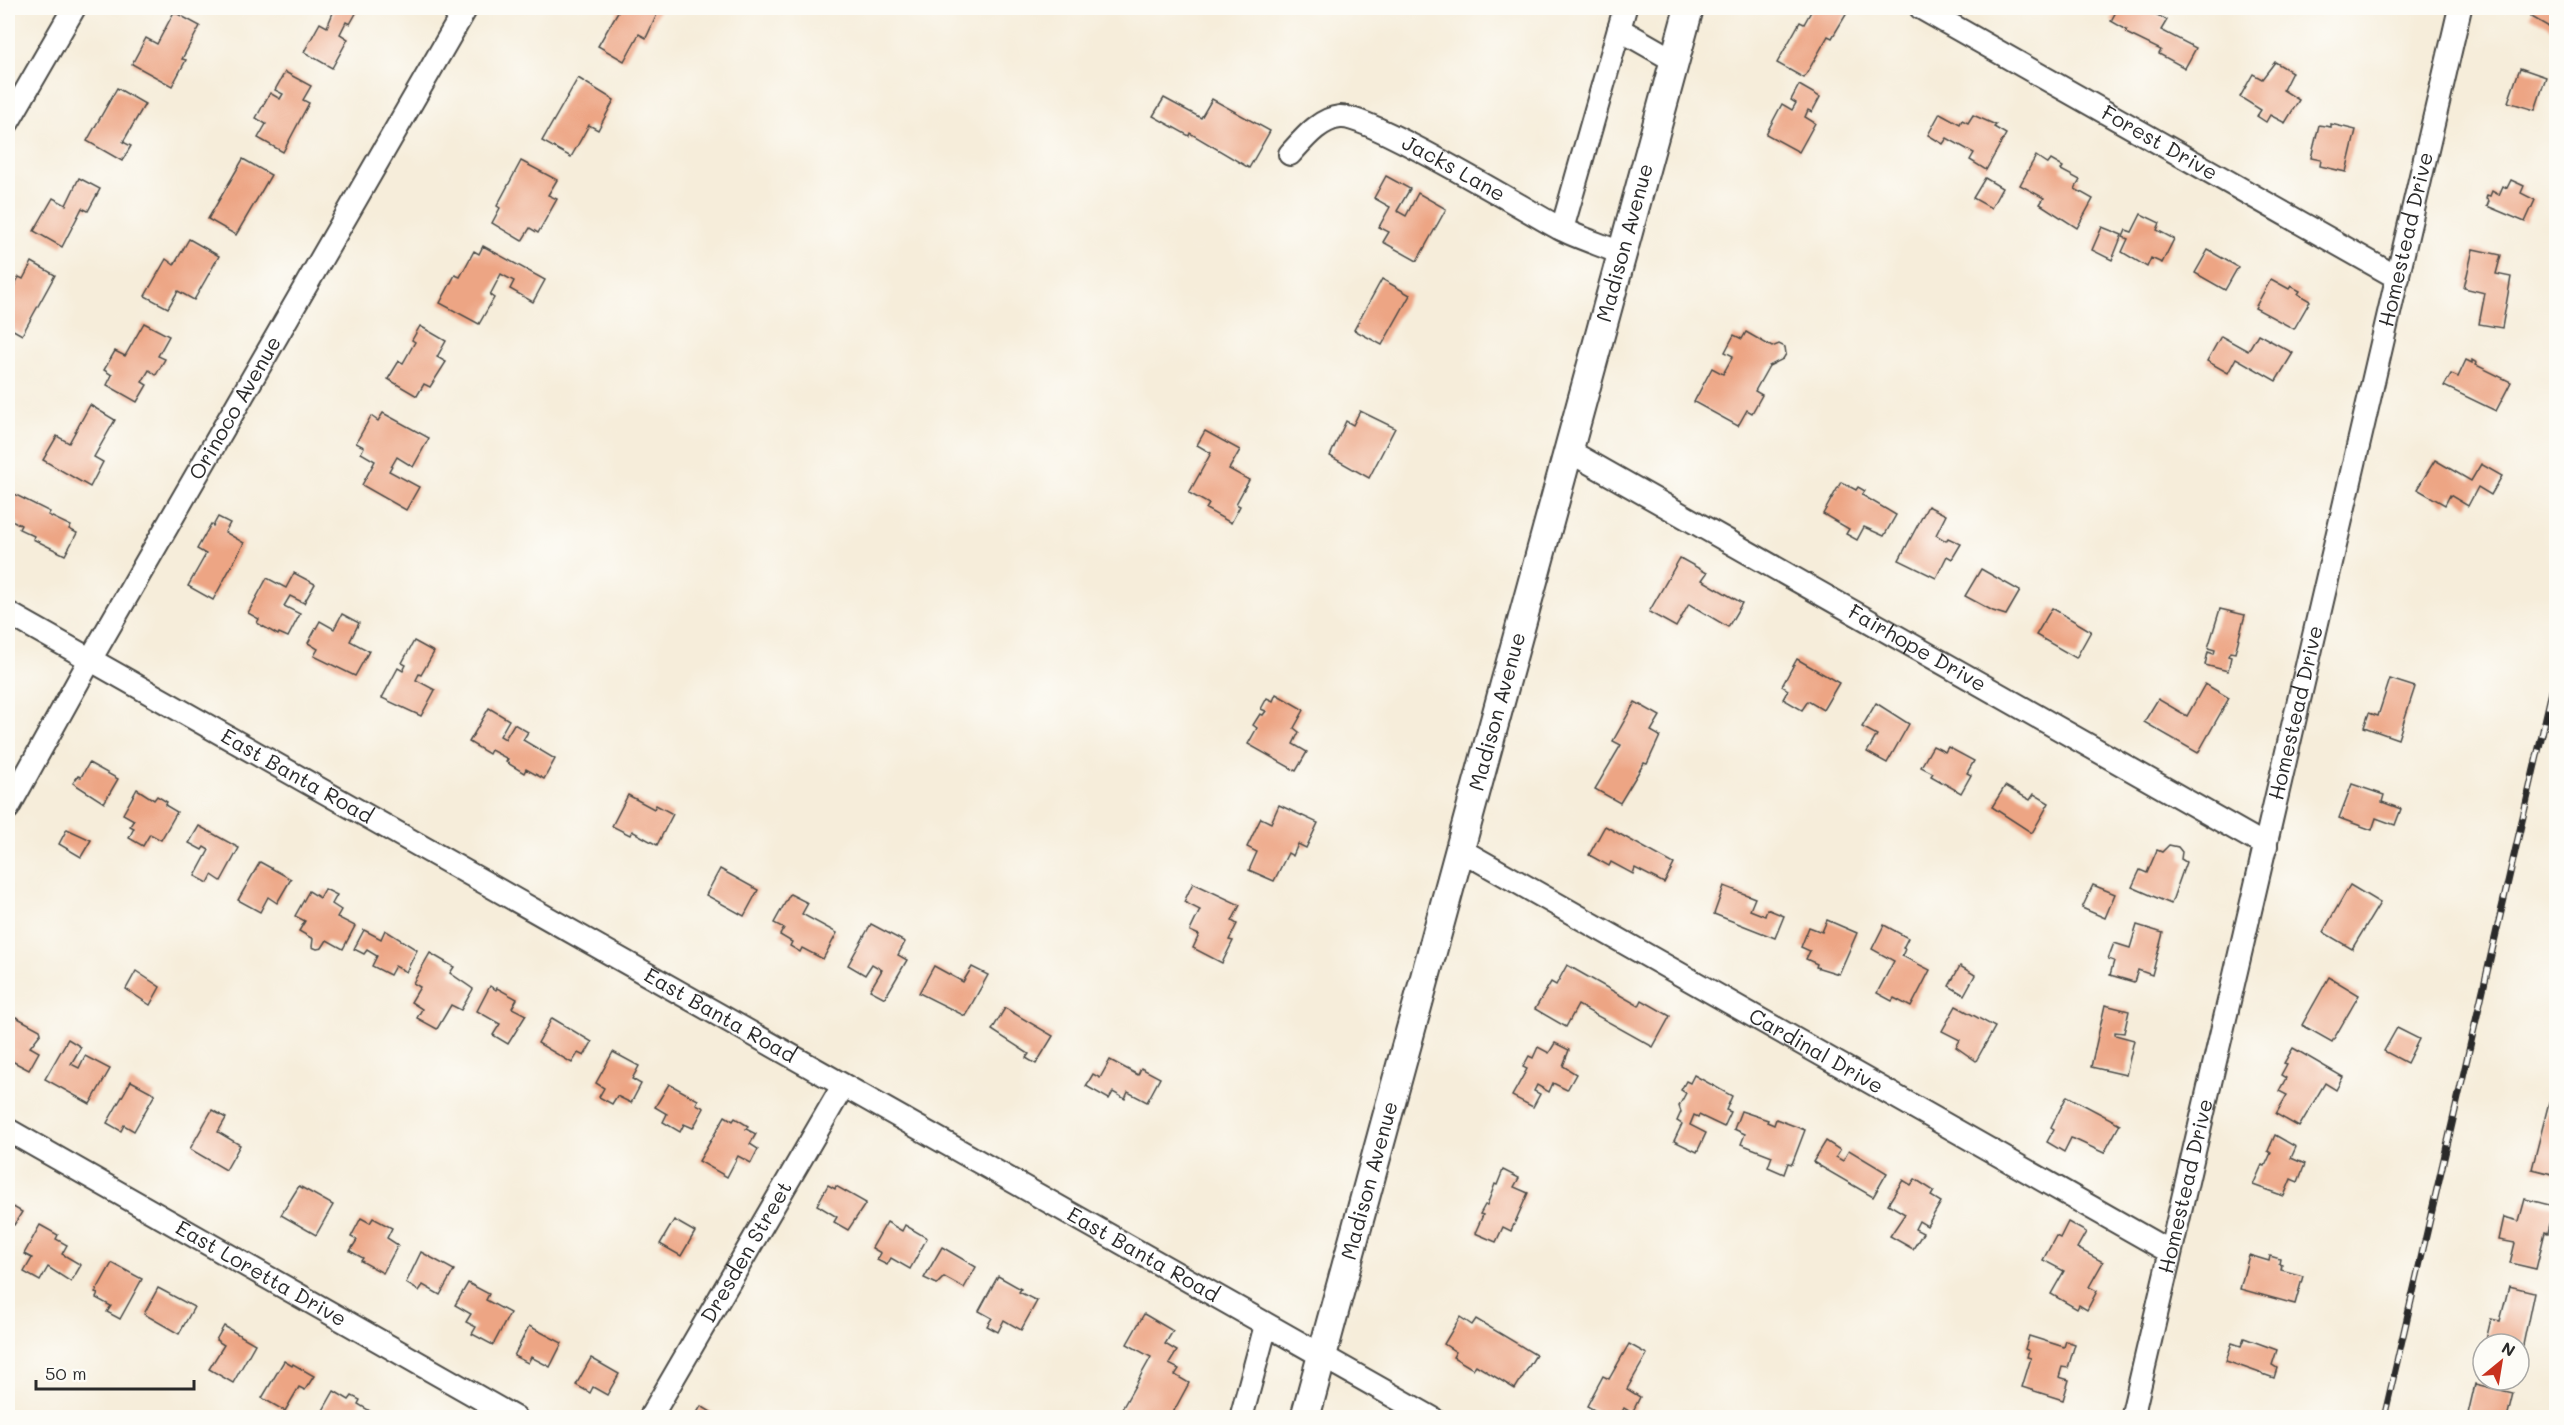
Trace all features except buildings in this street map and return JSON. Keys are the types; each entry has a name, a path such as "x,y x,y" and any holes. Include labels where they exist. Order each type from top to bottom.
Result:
{"main road":[{"name":"Madison Avenue","path":"1305,1418 1689,8"}],"street":[{"path":"8,122 74,8"},
{"name":"Orinoco Avenue","path":"8,808 90,660 466,8"},
{"path":"1562,229 1625,8"},
{"name":"Forest Drive","path":"1921,8 2398,278"},
{"name":"Homestead Drive","path":"2132,1418 2460,8"},
{"path":"1619,29 1675,60"},
{"name":"Jacks Lane","path":"1290,154 1325,121 1348,116 1419,150 1562,229 1623,254"},
{"name":"Fairhope Drive","path":"1569,451 2266,846"},
{"name":"East Banta Road","path":"8,613 1432,1418"},
{"name":"Cardinal Drive","path":"1461,850 2170,1252"},
{"name":"Dresden Street","path":"650,1418 843,1086"},
{"name":"East Loretta Drive","path":"8,1130 515,1418"},
{"path":"1241,1418 1266,1325"}],"railway":[{"path":"2384,1418 2556,674"}]}
